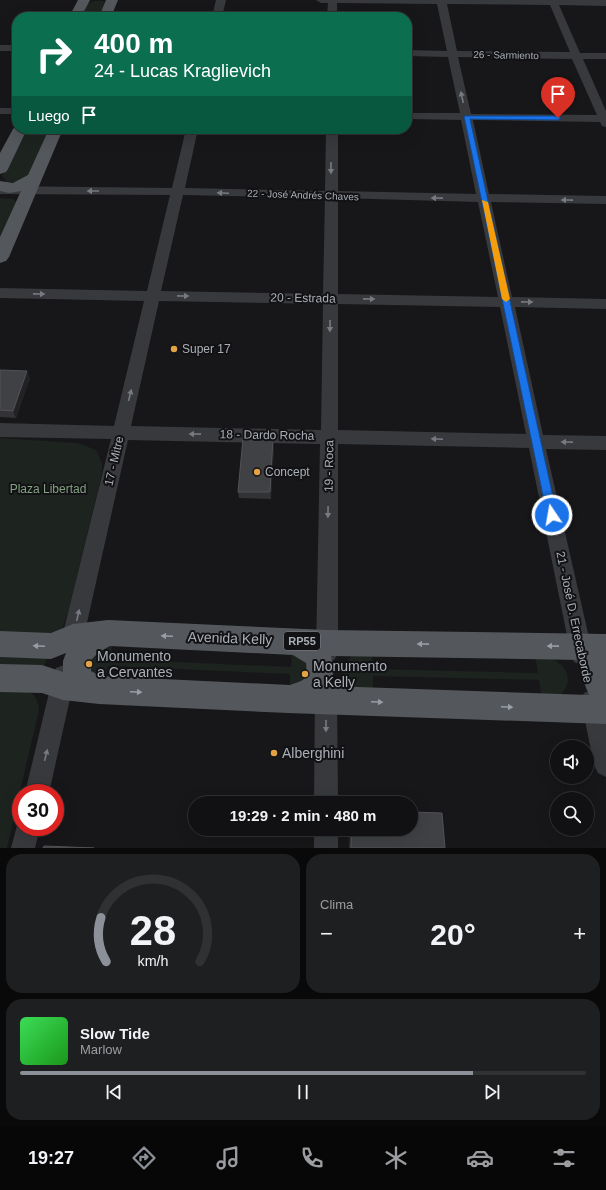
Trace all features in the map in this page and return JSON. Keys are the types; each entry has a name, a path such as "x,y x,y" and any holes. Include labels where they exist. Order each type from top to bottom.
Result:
{"main road":[{"path":"78,12 85,1"},
{"path":"106,12 109,2"},
{"path":"0,169 18,134"},
{"path":"0,257 54,134"},
{"path":"0,186 10,188 32,184"},
{"path":"99,690 82,682 77,674 76,661 79,653 85,646 94,639 108,633"},
{"name":"Avenida Kelly","path":"0,644 51,646 74,637 108,633 327,643 598,649"},
{"path":"288,699 307,696 318,685 320,670 317,656 306,646 291,641"},
{"path":"0,678 42,679 62,686 99,690 288,699 602,705 603,692 597,679 595,662 598,649"}],"street":[{"path":"218,12 221,0"},
{"path":"321,0 553,1 606,3"},
{"path":"332,12 333,0"},
{"name":"21 - José D. Errecaborde","path":"442,1 536,442 598,649"},
{"path":"412,116 605,121 553,1"},
{"path":"0,48 12,48"},
{"name":"26 - Sarmiento","path":"412,53 606,56"},
{"path":"0,111 12,111"},
{"name":"17 - Mitre","path":"38,784 62,686 66,661 74,637 120,433 154,296 191,134"},
{"name":"19 - Roca","path":"326,796 332,134"},
{"name":"22 - José Andrés Chaves","path":"0,190 32,184 331,196 606,200"},
{"name":"20 - Estrada","path":"0,293 606,304"},
{"name":"18 - Dardo Rocha","path":"0,430 606,443"},
{"path":"602,705 606,765"},
{"path":"23,848 26,836"},
{"path":"326,836 326,848"}],"green space":[{"path":"95,1 103,1 107,4 103,12 82,12 86,4"},
{"path":"23,134 49,134 30,176 20,182 7,182 2,176"},
{"path":"0,198 13,199 17,203 0,242"},
{"name":"Plaza Libertad","path":"0,438 78,443 96,450 102,463 102,473 69,609 61,632 0,640"},
{"path":"113,642 110,659 291,667 292,650 320,665 290,692 290,674 108,666 104,683 79,661"},
{"path":"0,649 47,658 43,668 0,671"},
{"path":"372,651 373,669 538,673 535,655 550,658 564,667 568,677 568,682 563,692 559,696 542,698 539,680 373,676 373,694 356,691 345,682 343,677 344,667 355,653"},
{"path":"0,689 20,689 26,690 35,697 38,702 39,710 22,784 12,784 12,826 7,848 0,848"}],"building":[{"path":"0,370 27,371 13,411 0,410"},
{"name":"Concept","path":"243,438 273,438 270,492 238,492"},
{"path":"418,812 442,813 445,848 351,848 352,836 418,836"},
{"path":"44,846 94,848 43,848"}],"slow traffic":[{"path":"485,202 506,299"}],"place":[{"name":"Super 17","path":"174,349"},
{"name":"Concept","path":"257,472"},
{"name":"Monumento a Cervantes","path":"89,664"},
{"name":"Monumento a Kelly","path":"305,674"},
{"name":"Alberghini","path":"274,753"}],"route":[{"path":"552,515 467,117 558,118"}]}
